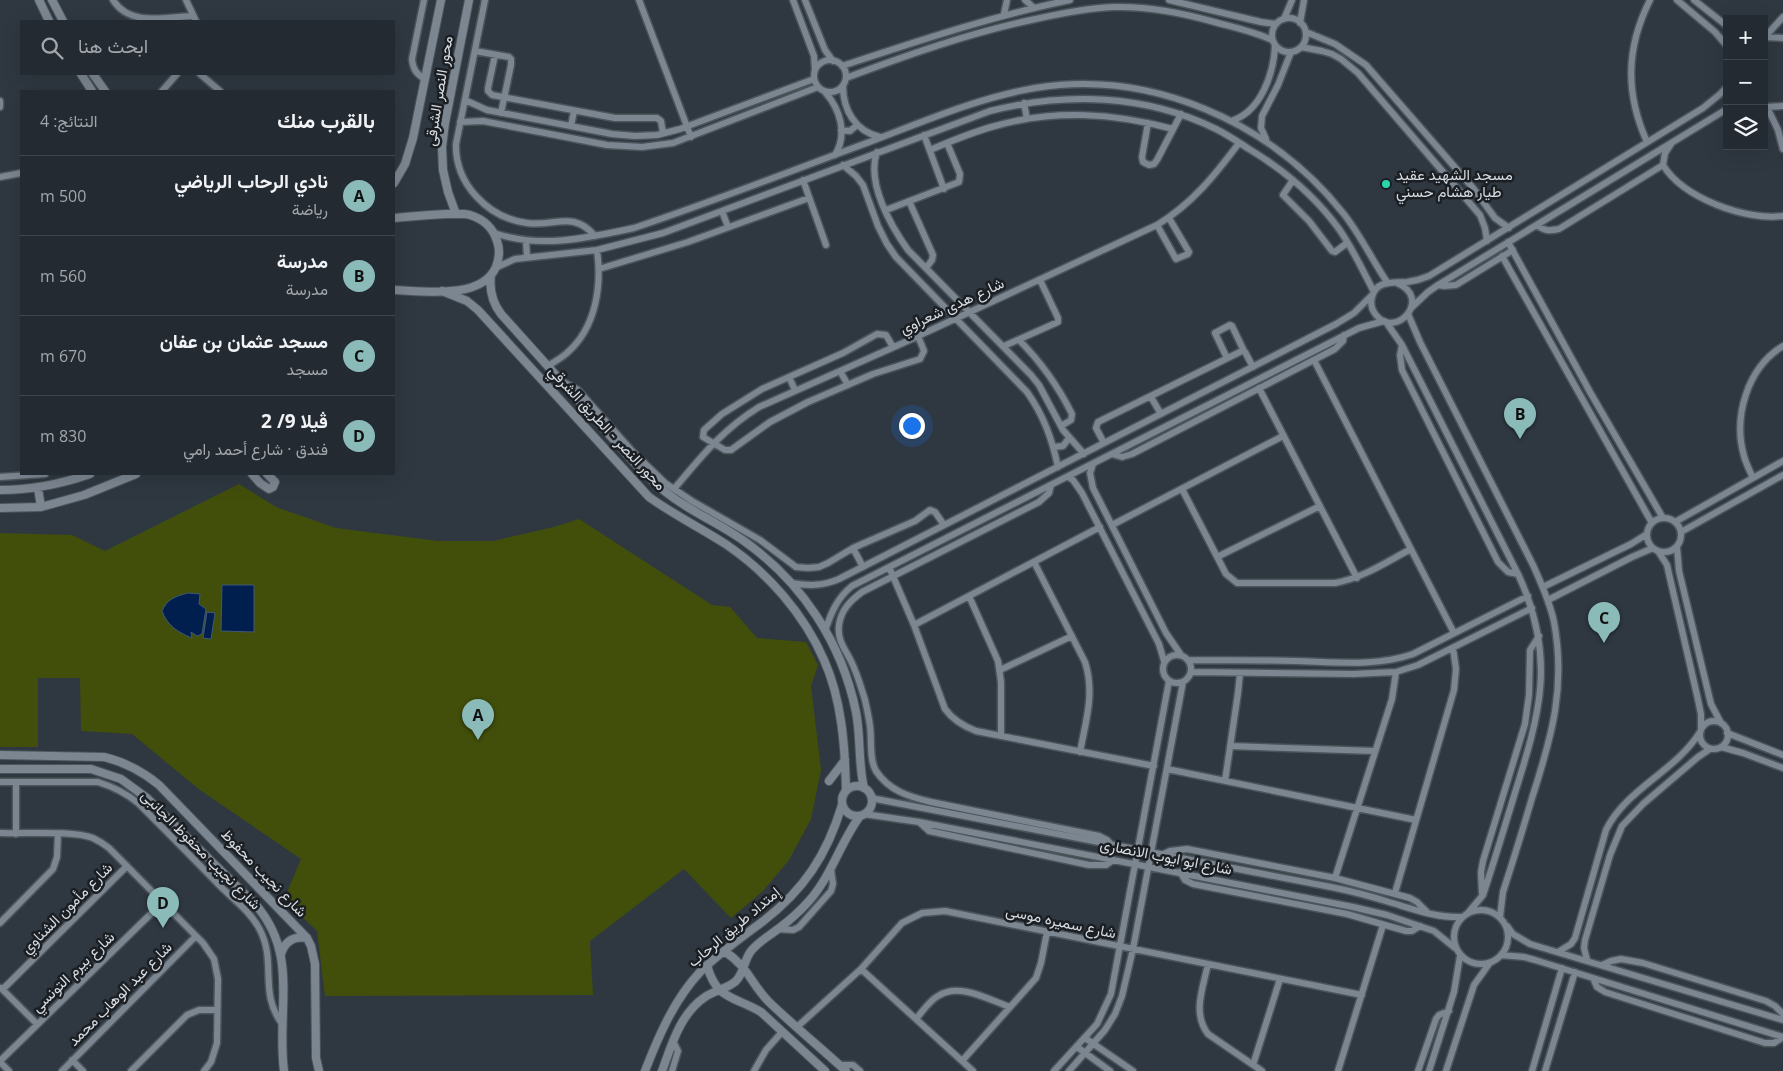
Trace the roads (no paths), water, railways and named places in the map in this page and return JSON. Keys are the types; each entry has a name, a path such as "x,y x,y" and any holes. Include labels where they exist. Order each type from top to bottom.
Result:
{"street":[{"path":"39,0 49,20"},
{"path":"52,0 62,20"},
{"path":"113,0 123,12 138,18 195,18 186,0"},
{"path":"424,0 414,49 413,67 418,75 425,78"},
{"name":"محور النصر الشرقى","path":"395,181 405,164 413,138 441,0"},
{"name":"محور النصر الشرقى","path":"456,214 443,170 442,147 469,0"},
{"path":"485,0 456,144 458,165 467,184 482,203 496,212 519,222 540,224 567,220 577,222 586,226 595,236"},
{"path":"639,0 691,137"},
{"path":"793,0 814,56 814,78 818,87 825,92 836,108 841,130 839,148 835,154"},
{"path":"805,0 825,50 833,61 842,66 845,72 846,78 843,86 851,117 856,125 864,131 881,137"},
{"path":"1004,14 1007,0"},
{"path":"1025,0 1033,8"},
{"path":"842,66 1004,14 1070,0"},
{"path":"1169,0 1276,24"},
{"path":"1284,19 1292,0"},
{"path":"1300,23 1304,0"},
{"path":"1647,142 1634,107 1631,71 1633,46 1637,30 1650,0"},
{"path":"1677,0 1715,32 1723,41"},
{"path":"1694,0 1723,23"},
{"path":"846,78 907,55 974,34 1011,24 1081,10 1114,7 1177,12 1258,34 1284,51 1291,52 1301,47 1305,40 1306,32"},
{"path":"1768,33 1783,17"},
{"path":"1231,121 1246,113 1259,97 1271,72 1274,43 1272,31 1276,24 1284,19 1293,18 1300,23 1306,32 1335,44 1366,65 1468,182 1495,218 1509,228"},
{"path":"1768,37 1783,38"},
{"path":"1301,47 1322,50 1332,54 1363,78 1480,215 1487,241"},
{"path":"475,51 509,57 512,62 501,113"},
{"path":"1270,144 1262,132 1262,116 1291,52"},
{"path":"495,55 488,91 492,95 615,118 657,118 661,121 663,133"},
{"path":"815,70 824,61 833,61"},
{"path":"82,75 91,90"},
{"path":"95,75 104,90"},
{"path":"163,90 176,75"},
{"path":"201,75 219,90"},
{"path":"465,100 483,109 501,113 612,134 634,136 663,133 687,126 814,78"},
{"path":"395,218 456,214 471,215 478,218 494,233 526,241 558,241 595,236 634,228 666,218 968,105 1034,88 1070,84 1107,85 1162,95 1194,104 1231,121 1270,144 1316,183 1344,214 1387,282"},
{"path":"825,92 833,92 843,86"},
{"path":"460,122 483,121 607,145 625,147 660,146 691,137 818,87"},
{"path":"791,583 828,584 1347,318 1361,308 1377,288 1387,282 1417,280 1429,276 1712,102 1723,91"},
{"path":"395,290 442,291 469,289 509,261 597,250 655,235 973,116 1024,103 1061,99 1103,99 1128,102 1180,114 1218,130 1239,142 1293,180 1328,216 1360,264 1373,294 1372,308 1402,345 1518,574 1532,608 1539,636 1541,694 1535,726 1483,895 1468,913"},
{"path":"0,102 0,107"},
{"path":"1024,103 1027,119"},
{"path":"968,105 973,116"},
{"path":"1768,107 1783,106"},
{"path":"825,631 836,603 844,592 852,586 1344,335 1359,328 1385,322 1396,322 1405,318 1428,292 1438,285 1723,110"},
{"path":"571,126 574,111"},
{"path":"1768,111 1778,130 1783,149"},
{"path":"930,150 994,126 1027,119 1065,115 1093,114 1114,116 1173,130"},
{"path":"1148,123 1142,157 1143,162 1147,165 1152,165 1156,162 1180,114"},
{"path":"841,130 850,131 856,125"},
{"path":"924,134 944,189"},
{"name":"شارع هدى شعراوي","path":"674,489 713,443 743,417 759,407 1040,280 1169,218 1201,190 1239,142"},
{"path":"1537,225 1542,230 1559,230 1663,166 1666,153 1672,142"},
{"path":"886,210 957,184 960,178 947,143"},
{"path":"877,152 873,174 898,236 908,250 1004,346 1039,385 1061,426 1084,454"},
{"path":"843,165 863,185 878,226 887,244 901,263 1027,392 1044,420 1054,447 1058,467"},
{"path":"1663,166 1682,186 1722,207 1764,216 1783,216"},
{"path":"0,177 20,173"},
{"path":"803,180 826,245"},
{"path":"1293,180 1283,195 1309,221 1332,251 1335,252 1347,244"},
{"path":"600,269 809,198"},
{"path":"909,201 933,255 926,268"},
{"path":"722,210 728,227"},
{"path":"1157,225 1176,259 1188,254 1189,252 1169,218"},
{"name":"محور النصر - الطريق الشرقي","path":"494,233 498,247 498,262 493,271 491,292 496,308 653,482 686,506 739,532 791,583 807,602 838,656 852,696 859,732 864,788"},
{"path":"887,244 898,236"},
{"path":"526,241 527,258"},
{"path":"1508,242 1586,384 1663,518 1675,522 1681,532 1681,540 1677,547 1670,552 1655,550 1632,557 1548,600"},
{"path":"548,366 567,353 576,344 588,323 597,297 600,269 597,250"},
{"path":"1438,285 1456,285 1513,250"},
{"path":"1502,256 1652,523"},
{"path":"1004,346 1058,322 1058,318 1040,280"},
{"path":"1397,282 1408,290 1411,295 1410,311 1420,342 1543,587 1554,621 1559,669 1556,713 1550,742 1503,892 1500,917"},
{"name":"محور النصر - الطريق الشرقي","path":"442,291 467,301 478,310 649,497 744,558 770,581 792,607 824,660 837,702 845,760 846,790"},
{"path":"1227,358 1214,333 1230,325 1253,367"},
{"path":"892,347 886,335 877,334 843,353 749,396 713,421 702,434 705,438 725,450 734,449 770,422 873,374 920,359 924,351 918,336"},
{"path":"1112,454 1122,457 1132,454 1335,349 1340,345 1344,335"},
{"path":"1019,340 1044,367 1072,414 1071,420 1061,426"},
{"path":"1402,345 1400,355 1402,370 1498,562 1508,572 1518,574"},
{"path":"1753,478 1744,457 1740,436 1741,410 1748,386 1761,366 1777,349 1783,346"},
{"path":"1104,443 1096,428 1098,422 1244,351"},
{"path":"528,364 539,355"},
{"path":"1314,360 1454,633"},
{"path":"840,370 848,385"},
{"path":"789,377 795,390"},
{"path":"562,381 578,390 649,469 674,489 739,532 760,540 796,567 819,567 853,548 910,524 930,510 935,512 944,525"},
{"path":"1259,388 1357,578"},
{"path":"1150,396 1160,414"},
{"path":"1112,525 1283,436"},
{"path":"1054,447 1063,446 1069,438"},
{"path":"1675,522 1783,461"},
{"path":"1069,1071 1105,1030 1119,1005 1133,949 1183,682 1191,668 1188,660 1181,655 1169,639 1093,488 1090,474 1092,464"},
{"path":"0,478 34,475"},
{"path":"0,490 38,488 87,475"},
{"path":"0,508 41,508 84,495 134,475"},
{"path":"253,475 268,489 273,487 275,482 268,475"},
{"path":"1681,532 1783,475"},
{"path":"1068,476 1078,486 1156,638 1164,661 1162,670 1166,678 1174,683 1183,682"},
{"path":"930,806 893,789 875,770 872,759 870,726 866,703 852,661 841,642 839,634 841,618 848,604 862,592 894,578 1039,502 1048,493 1050,485"},
{"path":"38,488 41,508"},
{"path":"1182,489 1229,578 1237,583 1335,582 1357,578 1411,549"},
{"path":"1217,557 1320,506"},
{"path":"1543,587 1631,544 1647,534 1652,523 1663,518"},
{"path":"914,625 1100,527"},
{"path":"1647,534 1649,543 1667,565 1701,714 1700,730 1702,743 1710,749"},
{"path":"906,545 913,554"},
{"path":"1677,547 1679,571 1714,711 1728,733 1783,754"},
{"path":"853,548 863,567"},
{"path":"1034,562 1085,662 1090,684 1090,696 1080,752"},
{"path":"888,567 914,625 945,709 962,726 976,731 1154,766"},
{"path":"846,575 848,584 852,586"},
{"path":"969,596 995,653 1000,670 1001,736"},
{"path":"1188,660 1388,660 1413,654 1528,596"},
{"path":"1190,672 1353,674 1396,672 1418,665 1532,608"},
{"path":"1000,670 1072,636"},
{"path":"1483,895 1480,872 1525,724 1529,695 1530,650 1539,636"},
{"path":"1395,893 1454,690 1456,669 1453,648"},
{"path":"1164,661 1171,655 1181,655"},
{"path":"1225,781 1240,672"},
{"path":"1335,878 1392,698 1396,672"},
{"path":"1054,1071 1096,1024 1108,1002 1139,850 1170,681"},
{"path":"1558,952 1571,944 1575,938 1606,830 1610,822 1624,805 1689,747 1700,730 1710,722 1721,724"},
{"path":"1721,747 1726,742 1728,733"},
{"path":"1230,746 1375,752"},
{"path":"1587,960 1584,948 1585,940 1599,888 1618,833 1624,822 1642,804 1710,749 1721,747 1783,768"},
{"name":"شارع نجيب محفوظ","path":"0,755 91,756 116,760 136,768 150,777 281,908 307,938 315,964 316,1058 319,1071"},
{"path":"91,756 91,770"},
{"path":"829,781 845,760"},
{"name":"شارع نجيب محفوظ","path":"0,769 91,770 121,779 147,798 262,913 274,932 281,954 283,972 284,1071"},
{"path":"1166,769 1416,820"},
{"name":"شارع نجيب محفوظ الجانبى","path":"0,782 98,782 113,786 138,803 252,918 265,943 268,956 271,1005 275,1015 283,1025"},
{"path":"16,782 16,834"},
{"path":"854,786 864,788 872,798 870,807 862,815 851,815 842,805 843,795 846,790 854,786"},
{"name":"شارع ابو ايوب الانصارى","path":"872,798 930,806 1139,850 1341,889 1428,914 1451,918 1462,917"},
{"name":"إمتداد طريق الرحاب","path":"645,1071 668,1018 685,991 707,965 786,902 805,882 830,841 842,805"},
{"name":"شارع ابو ايوب الانصارى","path":"862,815 919,822 1353,907 1434,931 1455,948"},
{"name":"إمتداد طريق الرحاب","path":"662,1071 673,1040 686,1014 696,1003 708,995 731,985 738,979 751,951 810,899 831,870 851,830 862,815"},
{"path":"0,833 83,836 92,838 110,848 209,950 216,969 216,1049 211,1062 204,1071"},
{"path":"0,923 53,869 57,857 58,834"},
{"path":"1162,854 1179,849 1187,849 1335,878 1410,898 1417,902 1428,914"},
{"name":"شارع مأمون الشناوي","path":"2,988 127,866"},
{"path":"778,929 793,930 799,927 831,891 833,884 831,870"},
{"path":"1180,872 1185,880 1193,884 1333,911 1406,931 1412,931 1420,926"},
{"name":"شارع بيرم التونسي","path":"0,1061 162,902"},
{"path":"1489,964 1473,963 1460,956 1455,948 1455,928 1462,917 1476,910 1485,910 1500,917 1513,934 1530,944 1783,1020"},
{"name":"شارع سميره موسى","path":"797,1027 861,968 902,923 922,912 945,911 1362,995"},
{"path":"1338,1071 1383,924"},
{"path":"1446,1071 1474,985 1489,964 1501,956 1508,945 1507,926"},
{"path":"962,1061 1036,978 1047,932"},
{"name":"شارع عبد الوهاب محمد","path":"62,1071 196,936"},
{"path":"281,954 288,942 300,937 307,938"},
{"path":"724,950 743,966 757,988 770,1002 846,1071"},
{"path":"1430,1071 1457,980 1460,956"},
{"path":"1501,956 1524,957 1783,1037"},
{"path":"1602,965 1621,959 1643,964 1766,1001 1783,1014"},
{"path":"1208,964 1199,1007 1201,1022 1208,1034 1262,1071"},
{"path":"707,965 711,979 724,995 749,1005 760,1012 825,1071"},
{"path":"861,968 973,1071"},
{"path":"1532,1071 1562,968"},
{"path":"1545,1071 1575,972"},
{"path":"1593,978 1597,987 1605,992 1765,1043 1774,1043 1783,1037"},
{"path":"1252,1065 1280,979"},
{"path":"2,988 37,1024"},
{"path":"916,1019 938,996 952,991 966,992 1010,1008"},
{"path":"760,1012 770,1002"},
{"path":"131,1071 187,1015 199,1010 217,1010"},
{"path":"1418,1071 1436,1019 1439,1015 1448,1011"},
{"path":"754,1071 766,1050 782,1032"},
{"path":"1085,1038 1133,1071"},
{"path":"672,1071 678,1051 673,1040"},
{"path":"1077,1047 1110,1071"},
{"path":"315,1071 316,1058"},
{"path":"72,1060 83,1071"},
{"path":"0,1061 9,1071"},
{"path":"277,1071 283,1062"},
{"path":"840,1065 853,1065 860,1071"}],"water":[{"path":"222,585 254,585 254,632 221,631"},
{"path":"188,593 200,594 199,604 206,609 202,634 197,636 191,632 192,638 173,628 162,611 172,599"},
{"path":"207,612 215,613 211,639 203,638"}],"place":[{"name":"مسجد الشهيد عقيد طيار هشام حسني","path":"1386,184"},
{"name":"مدرسة","path":"1520,439"},
{"name":"مسجد عثمان بن عفان","path":"1604,643"},
{"name":"نادي الرحاب الرياضي","path":"478,740"},
{"name":"ڤيلا 9/ 2","path":"163,928"}]}
